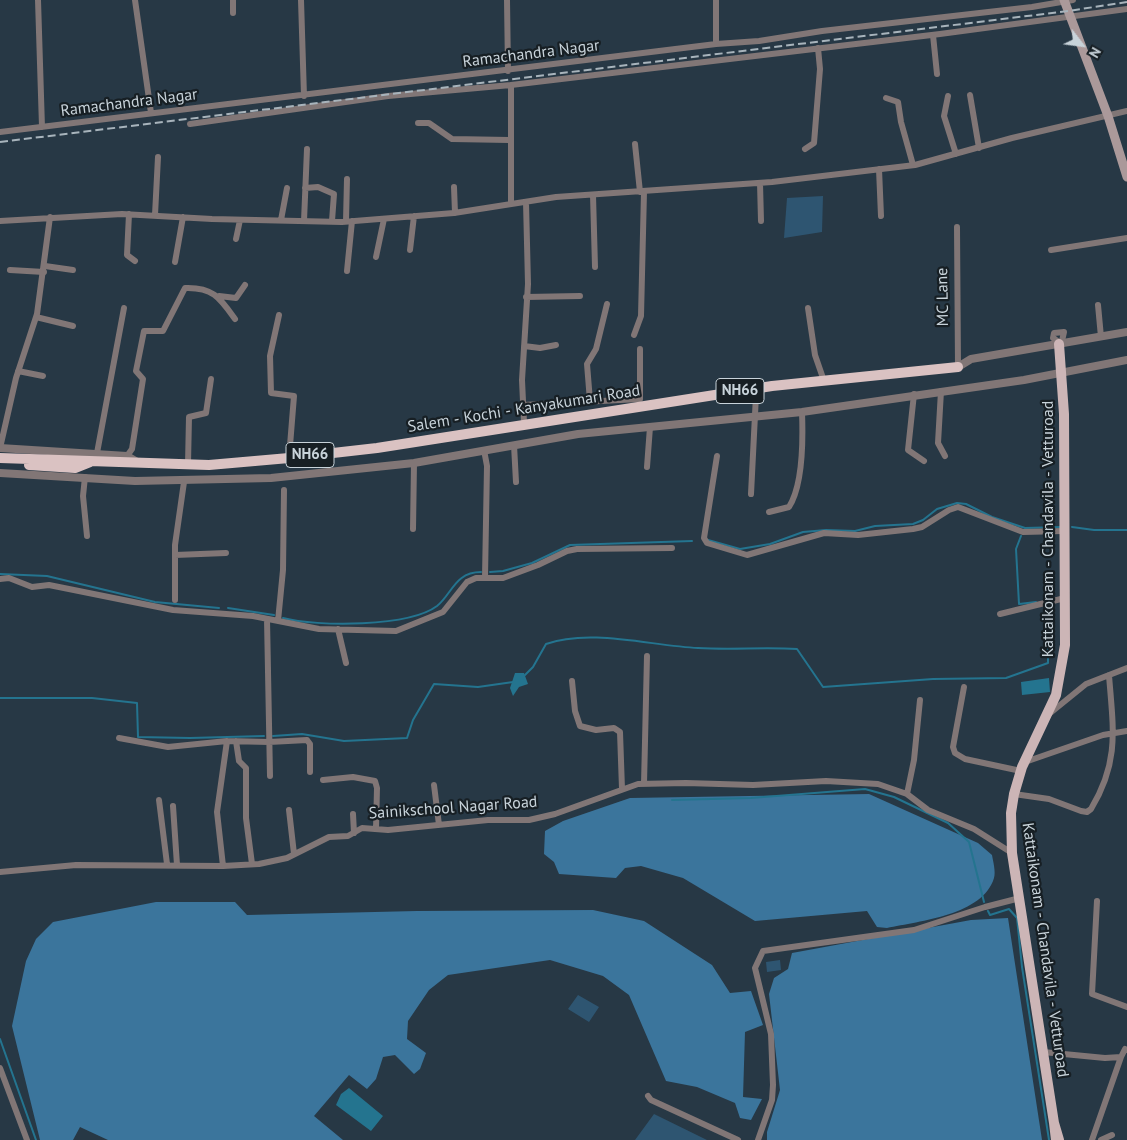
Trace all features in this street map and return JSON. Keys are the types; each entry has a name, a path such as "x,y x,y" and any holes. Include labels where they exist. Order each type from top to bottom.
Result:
{"highway":[{"name":"Salem - Kochi - Kanyakumari Road","path":"0,458 74,460 96,457 137,462 188,464 289,458 377,448 772,386 958,367"},
{"name":"Salem - Kochi - Kanyakumari Road","path":"0,464 75,468 96,457"}],"main road":[{"path":"1067,1 1069,15 1108,116 1127,177"},
{"name":"Kattaikonam - Chandavila - Vetturoad","path":"1056,1140 1012,853 1011,813 1014,794 1023,766 1048,715 1062,669 1065,645 1062,372 1059,343"},
{"name":"Kattaikonam - Chandavila - Vetturoad","path":"1054,1123 1060,1140"}],"street":[{"path":"38,0 42,127"},
{"path":"135,0 151,113"},
{"path":"233,0 233,13"},
{"path":"301,0 304,96"},
{"path":"506,0 508,71"},
{"path":"716,0 716,44"},
{"name":"Ramachandra Nagar","path":"0,132 716,44 758,41 822,31 1067,1"},
{"path":"190,124 388,96 511,85 932,35 1069,15 1080,17 1127,9"},
{"path":"932,35 937,74"},
{"path":"805,149 814,143 820,68 818,48"},
{"path":"511,85 511,204"},
{"path":"970,95 979,148"},
{"path":"948,96 944,116 956,154"},
{"path":"886,98 898,102 901,122 913,165"},
{"path":"0,221 129,214 240,220 349,221 455,213 556,197 760,183 913,165 1127,112"},
{"path":"418,123 429,122 452,139 510,140"},
{"path":"634,335 642,316 642,192 635,144"},
{"path":"304,221 307,149"},
{"path":"155,215 158,157"},
{"path":"879,169 881,216"},
{"path":"347,179 349,221 347,271"},
{"path":"760,183 761,221"},
{"path":"305,188 318,187 334,194 332,221"},
{"path":"454,187 455,213"},
{"path":"281,220 287,188"},
{"path":"592,195 595,266"},
{"path":"524,424 524,346 528,284 526,202"},
{"path":"129,214 127,255 135,261"},
{"path":"410,250 414,216"},
{"path":"50,217 36,317 18,371 0,448 96,457 127,456 137,462"},
{"path":"175,262 183,217"},
{"path":"376,257 384,218"},
{"path":"236,239 240,220"},
{"name":"MC Lane","path":"956,227 958,367"},
{"path":"1051,250 1127,238"},
{"path":"10,270 72,270"},
{"path":"127,456 132,449 143,379 136,371 144,332 163,331 185,288 236,298 245,285"},
{"path":"219,296 235,319"},
{"path":"526,297 580,296"},
{"path":"590,401 587,364 596,349 606,304"},
{"path":"1098,304 1101,337"},
{"path":"96,457 124,308"},
{"path":"808,308 815,354 824,381"},
{"path":"279,315 270,356 271,393 294,396 289,458"},
{"path":"36,317 73,326"},
{"path":"958,367 972,359 1127,332"},
{"path":"524,346 540,348 556,344"},
{"path":"523,405 640,398 640,349"},
{"path":"0,473 184,482 271,478 414,463 578,434 802,412 1062,372 1127,360"},
{"path":"18,371 43,376"},
{"path":"188,464 189,417 203,416 206,413 211,380"},
{"path":"941,391 938,443 945,456"},
{"path":"914,394 908,450 924,461"},
{"path":"751,494 756,395"},
{"path":"769,512 789,507 796,497 803,435 802,412"},
{"path":"647,467 650,427"},
{"path":"514,445 516,482"},
{"path":"484,450 487,466 485,576"},
{"path":"717,456 704,538 707,544 740,554 756,553 773,546 824,533 858,535 913,529 958,507 1023,532 1063,531"},
{"path":"413,529 414,463"},
{"path":"84,477 83,496 87,536"},
{"path":"175,600 175,555 184,482"},
{"path":"278,621 283,570 284,490"},
{"path":"0,578 9,578 32,587 48,585 173,610 267,619 319,629 396,631 443,612 468,582 485,576 503,578 538,565 567,551 672,548"},
{"path":"175,555 226,553"},
{"path":"1000,614 1065,598"},
{"path":"267,619 270,776"},
{"path":"338,629 346,663"},
{"path":"644,784 647,656"},
{"path":"1048,715 1086,684 1127,668"},
{"path":"1014,794 1049,799 1087,812 1091,809 1106,781 1111,766 1113,733 1109,675"},
{"path":"572,681 575,711 580,726 596,730 614,728 620,732 622,789"},
{"path":"964,687 953,747 955,753 965,759 1023,766 1113,733 1127,731"},
{"path":"907,794 914,760 920,700"},
{"path":"119,738 168,747 227,741 310,742 310,772"},
{"path":"223,866 216,812 227,741"},
{"path":"236,741 239,761 246,768 246,818 252,864"},
{"path":"323,780 353,777 375,782 377,788 376,829"},
{"name":"Sainikschool Nagar Road","path":"0,872 76,865 166,864 223,866 252,864 294,854 329,837 348,836 362,828 376,829 488,820 529,820 555,814 622,789 644,784 753,785 826,781 878,784 907,794 928,810 974,828 1012,853"},
{"path":"434,785 438,825"},
{"path":"159,800 166,864"},
{"path":"173,806 177,865"},
{"path":"289,810 294,854"},
{"path":"354,814 354,833"},
{"path":"758,1140 772,1100 773,1085 771,1034 755,968 763,951 914,930 1020,898"},
{"path":"1097,901 1092,994 1127,1007"},
{"path":"1092,1140 1121,1057 1126,1048"},
{"path":"1043,1052 1105,1058 1121,1057"},
{"path":"0,1068 27,1140"},
{"path":"648,1096 651,1100 738,1140"},
{"path":"1101,1140 1112,1135"}],"shaded area":[{"path":"823,196 822,232 784,238 787,198"},
{"path":"515,673 524,673 528,684 519,687 513,696 510,688"},
{"path":"1049,678 1050,692 1022,695 1021,682"},
{"path":"869,794 978,843 992,855 995,876 988,890 964,908 949,914 887,928 877,927 867,911 755,921 683,878 641,866 625,868 616,878 559,874 554,862 544,854 545,831 563,821 630,798"},
{"path":"156,902 235,902 247,915 417,911 593,910 644,921 712,965 730,993 751,991 763,1025 745,1032 743,1097 762,1099 751,1120 740,1118 735,1103 697,1087 666,1081 629,995 603,976 550,960 448,975 429,990 408,1021 407,1039 426,1053 420,1069 414,1074 395,1055 383,1057 376,1079 367,1089 349,1075 314,1116 343,1140 108,1140 80,1127 73,1140 40,1140 12,1026 26,961 36,939 53,922"},
{"path":"1008,918 1042,1140 767,1140 767,1132 780,1090 769,994 774,978 788,969 792,953 971,920"},
{"path":"780,960 781,970 767,972 766,962"},
{"path":"578,995 599,1007 589,1022 568,1009"},
{"path":"349,1088 383,1116 371,1131 336,1105 341,1094"},
{"path":"654,1114 707,1140 635,1140"}],"waterway":[{"path":"708,540 740,549 770,544 803,532 826,530 855,531 875,526 913,524 923,520 937,509 957,503 966,504 992,517 1025,528 1062,527"},
{"path":"1072,527 1094,530 1127,530"},
{"path":"1021,536 1016,549 1019,604 1036,602"},
{"path":"490,572 503,571 532,563 570,545 692,541"},
{"path":"283,618 339,624 406,618 424,613 437,606 455,584 465,576 481,572"},
{"path":"0,574 47,576 155,602 219,608"},
{"path":"525,675 533,667 546,644 563,639 601,638 680,647 797,649 823,687 933,679 1006,678 1048,663 1048,603"},
{"path":"228,608 274,615"},
{"path":"273,736 302,734 344,741 407,738 413,720 434,684 478,687 513,682"},
{"path":"0,698 92,698 137,703 138,737 264,736"},
{"path":"672,800 751,798 865,789 894,797 948,823 969,842 984,902"},
{"path":"988,911 990,915 1009,909 1017,918 1022,967 1049,1140"},
{"path":"0,1039 36,1140"}],"railway":[{"path":"0,142 1068,11 1127,2"}]}
